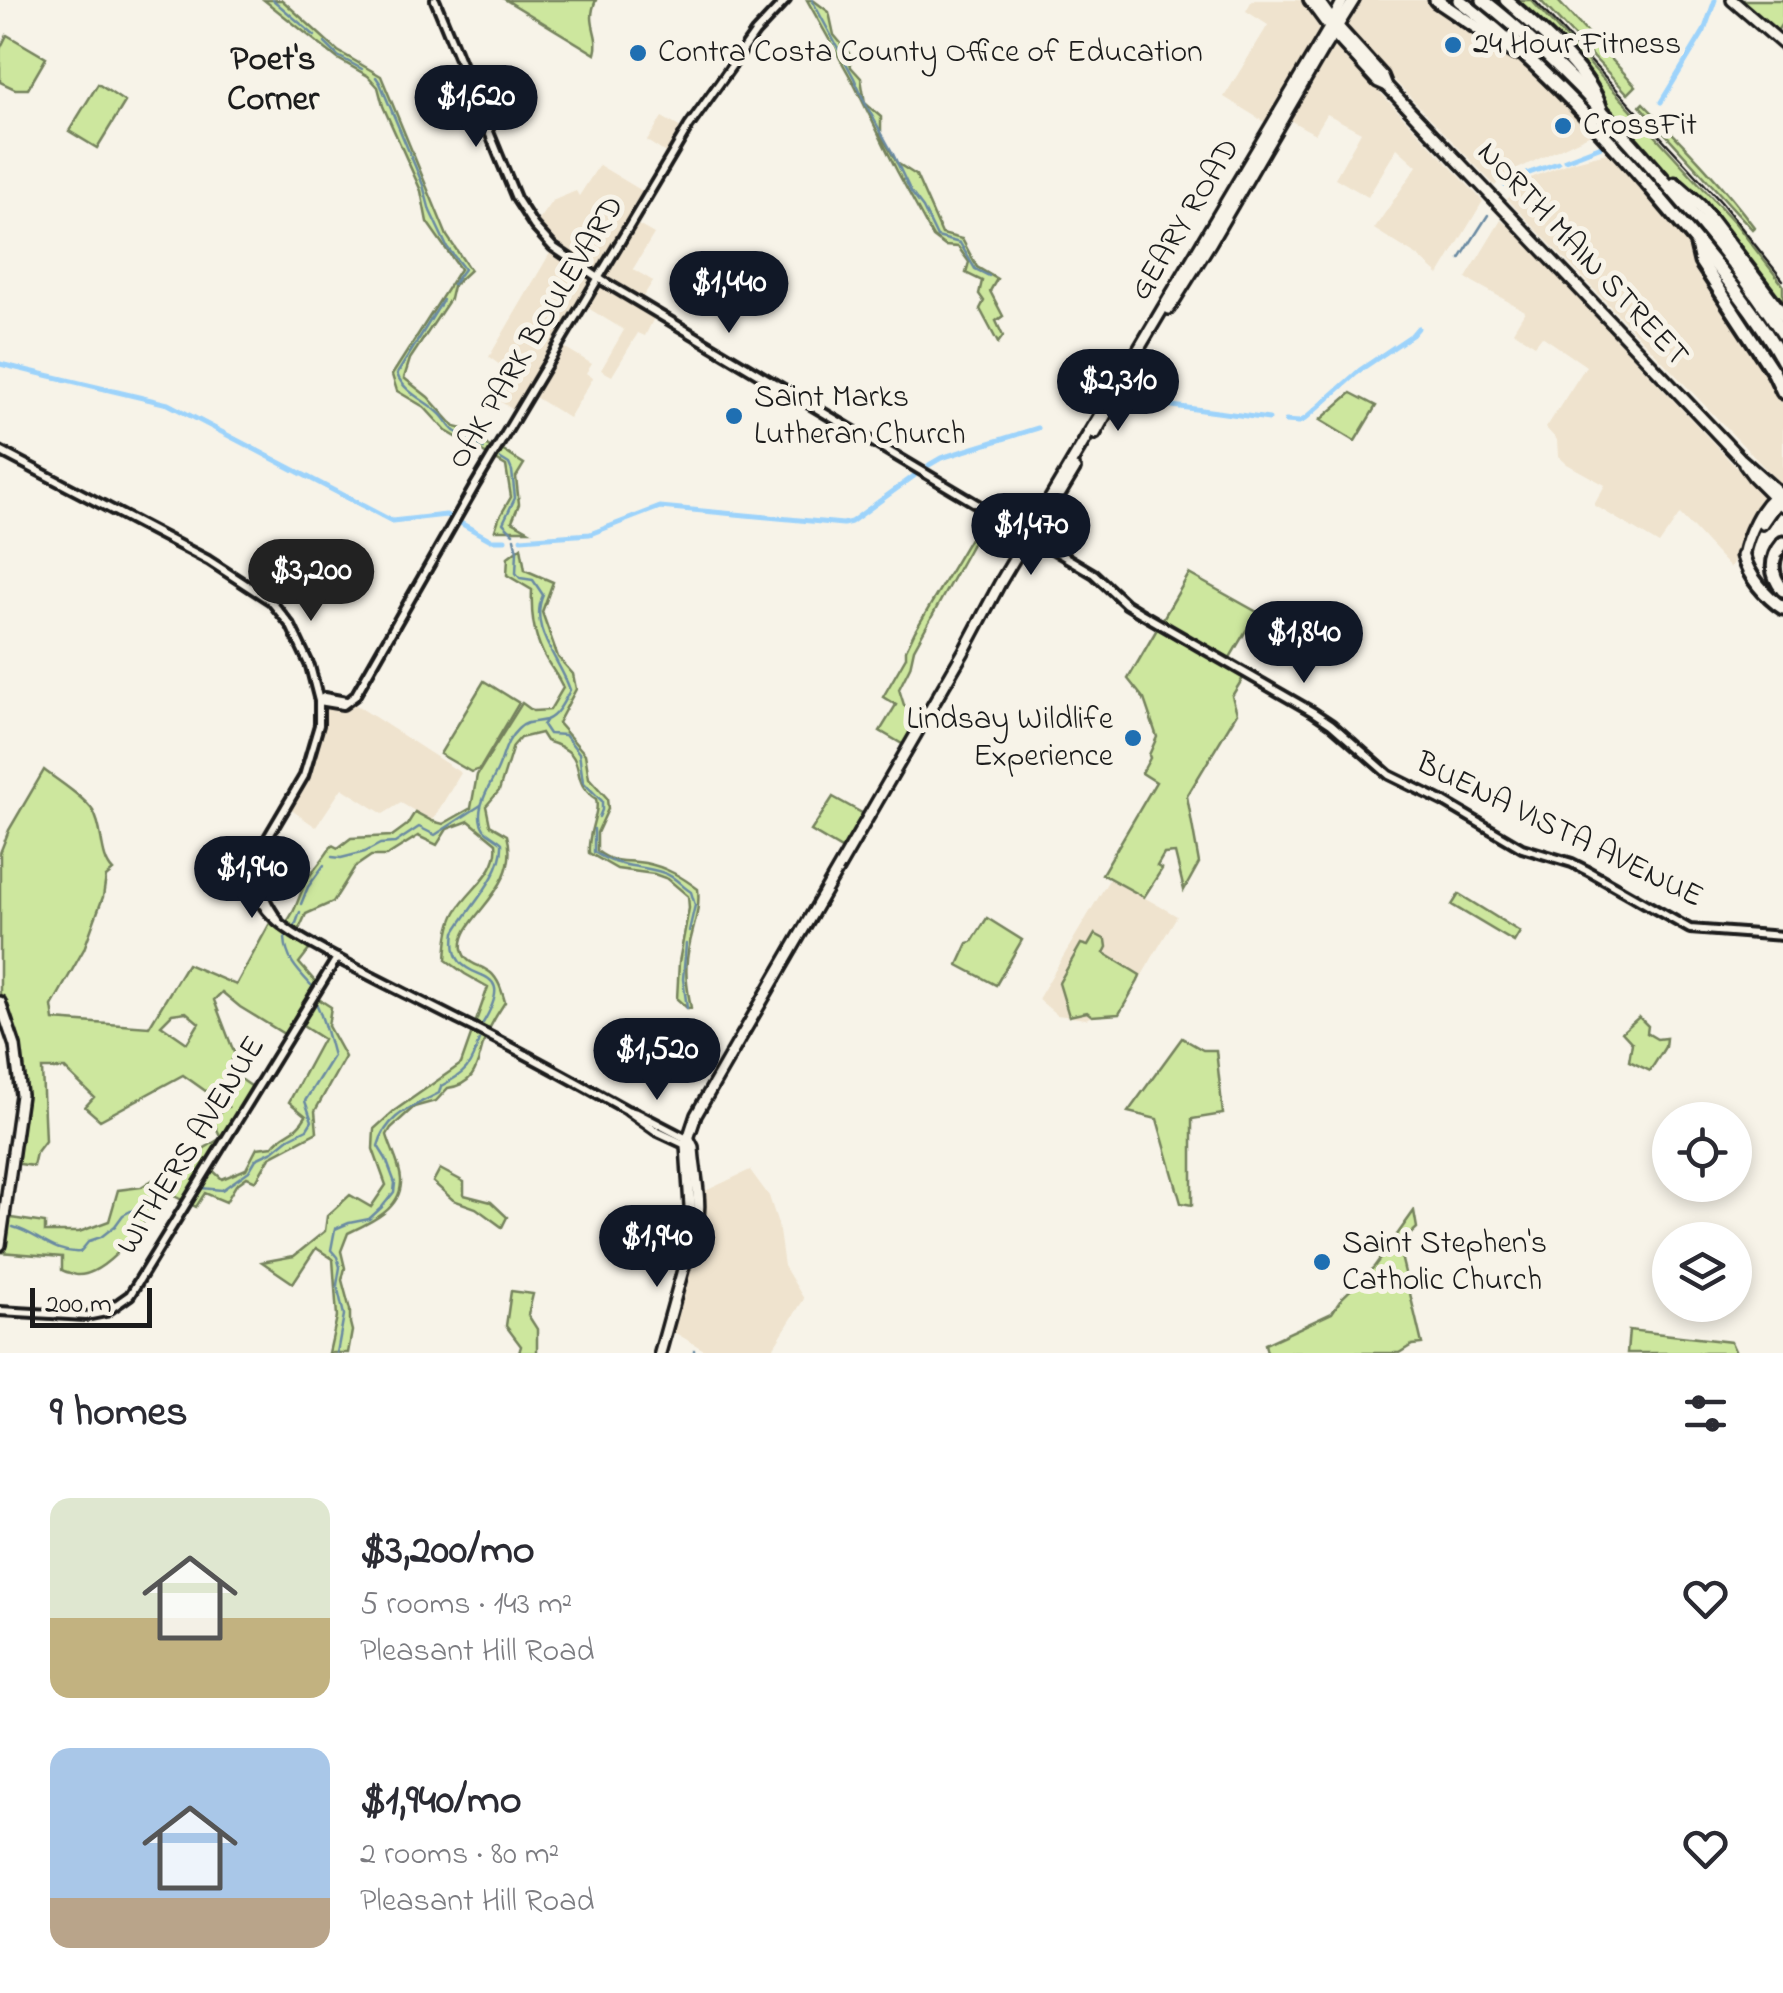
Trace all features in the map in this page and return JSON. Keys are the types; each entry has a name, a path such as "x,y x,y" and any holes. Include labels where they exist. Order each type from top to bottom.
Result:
{"highway":[{"path":"1436,0 1535,64"},
{"path":"1458,0 1501,33 1606,128"},
{"path":"1468,0 1523,46 1626,147 1726,256 1783,334"},
{"path":"1483,0 1541,50 1602,112"},
{"path":"1506,0 1558,50"},
{"path":"1518,0 1596,94 1606,128"},
{"path":"1626,147 1756,317 1783,361"},
{"path":"1626,147 1708,246 1710,259"},
{"path":"1626,147 1700,206 1783,315"},
{"path":"1696,241 1701,262 1774,372 1783,392"},
{"path":"1783,543 1776,551 1772,567 1783,590"},
{"path":"1742,556 1750,559 1783,605"}],"main road":[{"name":"NORTH MAIN STREET","path":"1309,0 1378,82 1388,86 1740,458 1751,475 1779,499"},
{"name":"NORTH MAIN STREET","path":"1320,0 1333,28"},
{"path":"1320,0 1331,4 1342,0"},
{"path":"1333,28 1342,0"},
{"path":"1333,28 1354,0"},
{"path":"1732,0 1783,44"},
{"name":"GEARY ROAD","path":"687,1142 696,1115 728,1057 1000,582 1333,28"},
{"path":"1742,556 1766,505 1779,499"},
{"path":"0,1002 15,1046 21,1095 0,1245"},
{"path":"0,1016 16,1095 0,1206"},
{"path":"660,1353 697,1228 693,1147 687,1142"}],"street":[{"name":"BUENA VISTA AVENUE","path":"435,0 516,198 553,247 598,278 1094,574 1126,604 1314,712 1389,775 1522,848 1572,863 1690,928 1783,936"},
{"name":"OAK PARK BOULEVARD","path":"319,701 325,697 348,702 354,696 598,278 721,78 754,33 786,0"},
{"path":"0,451 208,560 271,601 291,626 304,649 319,701 319,726 304,776 266,840 259,862 264,900 278,920 296,936 336,958 637,1112 687,1142"},
{"name":"WITHERS AVENUE","path":"0,1311 86,1316 106,1312 130,1295 336,958"}],"shaded area":[{"path":"1252,0 1309,0 1329,28 1271,126 1224,97 1268,25 1246,11"},
{"path":"1354,0 1436,0 1535,65 1599,130 1503,176 1495,186 1338,27"},
{"path":"1334,34 1378,82 1379,91 1483,201 1439,275 1419,257 1374,229 1417,166 1397,148 1368,197 1335,178 1361,132 1327,114 1315,134 1284,117"},
{"path":"662,117 681,128 667,154 647,141"},
{"path":"1618,150 1696,241 1783,392 1783,487 1507,199 1523,181 1571,162"},
{"path":"599,165 649,195 633,222 654,234 633,269 653,281 639,303 656,314 645,336 638,333 612,376 601,370 624,330 583,305 559,344 592,364 586,373 593,378 569,418 530,394 518,413 492,396 507,370 489,357 553,248 534,226 552,201 576,191 579,196"},
{"path":"1501,220 1763,496 1730,568 1680,514 1659,544 1594,505 1605,485 1558,456 1557,440 1546,428 1586,366 1542,336 1535,345 1513,331 1525,311 1466,278"},
{"path":"319,701 350,701 461,773 432,821 401,803 383,814 342,788 316,827 287,807 314,748"},
{"path":"1110,878 1177,916 1119,1014 1086,1019 1057,1015 1038,999"},
{"path":"750,1170 769,1196 784,1266 804,1299 770,1353 709,1353 666,1330 692,1237 697,1195"}],"green space":[{"path":"264,0 282,0 338,51 381,76 447,236 470,270 453,286 450,299 410,359 404,378 455,427 467,430 495,451 497,447 524,464 516,477 519,504 512,521 528,530 495,530 511,497 506,466 446,431 424,407 397,391 392,375 460,269 427,222 421,191 378,87"},
{"path":"506,0 596,0 592,16 595,54"},
{"path":"807,0 829,12 834,35 849,53 851,67 861,78 865,103 881,117 881,134 897,163 916,175 942,234 962,239 977,267 997,279 990,291 1003,316 996,321 1003,336 998,343 980,309 984,301 979,294 982,281 966,273 969,262 958,247 945,246 933,237"},
{"path":"1518,0 1531,0 1736,224 1783,285 1783,315 1634,147"},
{"path":"1540,0 1557,0 1636,86 1628,94"},
{"path":"1732,0 1783,0 1783,22 1774,36"},
{"path":"7,35 46,58 28,89 15,89 0,82 0,49"},
{"path":"98,84 125,102 97,148 69,131"},
{"path":"1643,103 1715,179 1752,229 1640,106"},
{"path":"1351,393 1376,406 1355,441 1320,420"},
{"path":"986,511 989,513 914,649 899,689 904,705 926,717 909,748 880,731 896,705 883,697 906,657 915,631"},
{"path":"521,547 525,570 553,582 542,612 558,657 573,674 576,689 558,723 585,754 589,778 607,798 608,809 597,833 597,851 615,860 660,867 698,889 686,966 691,1008 677,999 688,896 668,879 617,869 589,853 596,799 582,783 575,760 561,747 546,741 541,733 520,738 513,746 499,791 486,806 490,825 507,835 506,871 469,926 462,949 470,961 494,976 505,1002 467,1081 448,1088 436,1101 414,1107 387,1135 400,1172 399,1192 382,1214 348,1233 341,1251 352,1331 348,1353 329,1353 337,1317 333,1259 316,1248 293,1283 262,1262 294,1256 325,1231 327,1216 350,1195 371,1207 386,1185 373,1149 374,1129 461,1064 488,987 446,960 448,935 456,912 489,872 496,853 496,843 469,821 447,829 437,845 418,836 386,856 371,856 355,867 333,902 306,914 296,936 313,945 299,963 319,986 314,996 331,1007 328,1026 345,1057 315,1111 317,1132 270,1157 256,1181 247,1177 236,1185 226,1202 205,1193 196,1207 166,1192 115,1256 89,1273 77,1275 62,1270 62,1257 0,1252 4,1217 45,1223 45,1232 79,1232 109,1221 118,1190 141,1187 221,1138 212,1118 228,1107 183,1075 100,1120 85,1107 94,1097 65,1069 42,1069 45,1141 33,1166 13,1163 21,1095 15,1046 0,1002 0,853 44,770 93,811 113,871 106,877 84,949 52,1006 54,1020 149,1027 187,964 236,985 270,923 278,920 284,925 288,920 307,880 332,845 338,848 351,838 392,836 407,825 415,812 443,824 471,808 477,775 522,703 533,711 550,710 563,688 537,638 532,590 507,575 508,557","holes":["222,992 289,1037 298,1023 323,1039 289,1102 306,1116 302,1122 273,1146 257,1148 246,1169 222,1179 209,1167 257,1090 229,1071 235,1055 214,1000","186,1012 199,1023 187,1043 161,1025 172,1014"]},
{"path":"1189,574 1257,612 1225,666 1243,678 1232,696 1237,713 1187,796 1199,863 1184,890 1175,853 1164,854 1157,866 1162,869 1144,897 1102,874 1156,782 1142,773 1157,737 1144,699 1128,679"},
{"path":"484,681 519,703 480,769 471,772 440,754"},
{"path":"833,797 869,817 848,853 811,831"},
{"path":"1459,894 1520,932 1514,942 1452,905"},
{"path":"987,918 1022,940 996,985 958,965 968,943"},
{"path":"1095,934 1106,940 1104,953 1140,975 1119,1014 1092,1016 1087,1012 1069,1016 1059,983 1081,944 1088,946"},
{"path":"1639,1017 1648,1026 1647,1033 1657,1039 1666,1038 1665,1047 1650,1071 1629,1061 1632,1043 1622,1032"},
{"path":"1182,1038 1203,1050 1216,1050 1223,1114 1192,1119 1192,1205 1181,1203 1157,1119 1128,1112"},
{"path":"440,1169 464,1182 464,1195 491,1202 507,1217 502,1227 476,1208 453,1200 433,1182"},
{"path":"1414,1211 1417,1228 1401,1243 1401,1256 1422,1344 1399,1353 1267,1353 1265,1344 1332,1313 1374,1267"},
{"path":"511,1291 533,1294 528,1315 537,1329 537,1353 519,1353 521,1346 506,1326"},
{"path":"1629,1330 1731,1342 1736,1353 1627,1353"}],"waterway":[{"path":"273,0 315,36"},
{"path":"812,0 937,237 960,243 975,269 989,276"},
{"path":"1661,102 1704,31 1715,0"},
{"path":"325,43 338,56 362,69"},
{"path":"376,77 423,185 430,211 447,247 464,269 453,284"},
{"path":"1565,160 1637,127"},
{"path":"1505,185 1558,163"},
{"path":"1460,259 1488,215"},
{"path":"443,300 397,374 415,396 454,430 484,449"},
{"path":"1286,421 1305,419 1360,370 1418,328"},
{"path":"0,364 168,404 392,521 446,515 491,540 505,540"},
{"path":"1121,402 1269,419"},
{"path":"929,465 1038,428"},
{"path":"501,459 512,471 515,498 503,523 513,533"},
{"path":"521,539 590,534 660,507 843,524 914,476"},
{"path":"483,1023 495,988 490,980 461,963 455,951 455,932 492,877 501,854 502,843 481,822 481,807 514,734 525,724 550,718 570,690 542,632 539,608 543,595 533,580 520,578 516,573 514,538"},
{"path":"546,721 543,725 549,734 565,735 579,753 583,782 602,801 599,817"},
{"path":"332,857 395,843 419,827 435,835 481,805"},
{"path":"594,829 594,852 620,864 668,875 691,892 695,905 689,931"},
{"path":"301,904 324,865"},
{"path":"295,926 300,912"},
{"path":"285,938 290,958 311,985"},
{"path":"686,944 683,979 687,1008"},
{"path":"201,1188 222,1190 249,1171 256,1159 307,1129 312,1121 305,1101 333,1056 316,1003"},
{"path":"337,1353 344,1315 337,1285 340,1267 331,1250 335,1229 369,1219 394,1192 395,1183 378,1146 387,1126 401,1113 439,1093 441,1086 462,1073 479,1040"},
{"path":"13,1227 53,1247 80,1252 89,1241 115,1226 123,1215 162,1191 182,1185"}],"railway":[{"path":"1534,0 1721,202 1783,280"}],"place":[{"name":"24 Hour Fitness","path":"1453,45"},
{"name":"Contra Costa County Office of Education","path":"638,53"},
{"name":"CrossFit","path":"1563,126"},
{"name":"Saint Marks Lutheran Church","path":"734,416"},
{"name":"Lindsay Wildlife Experience","path":"1133,738"},
{"name":"Saint Stephen's Catholic Church","path":"1322,1262"}],"district":[{"name":"Poet's Corner","path":"273,80"}]}
